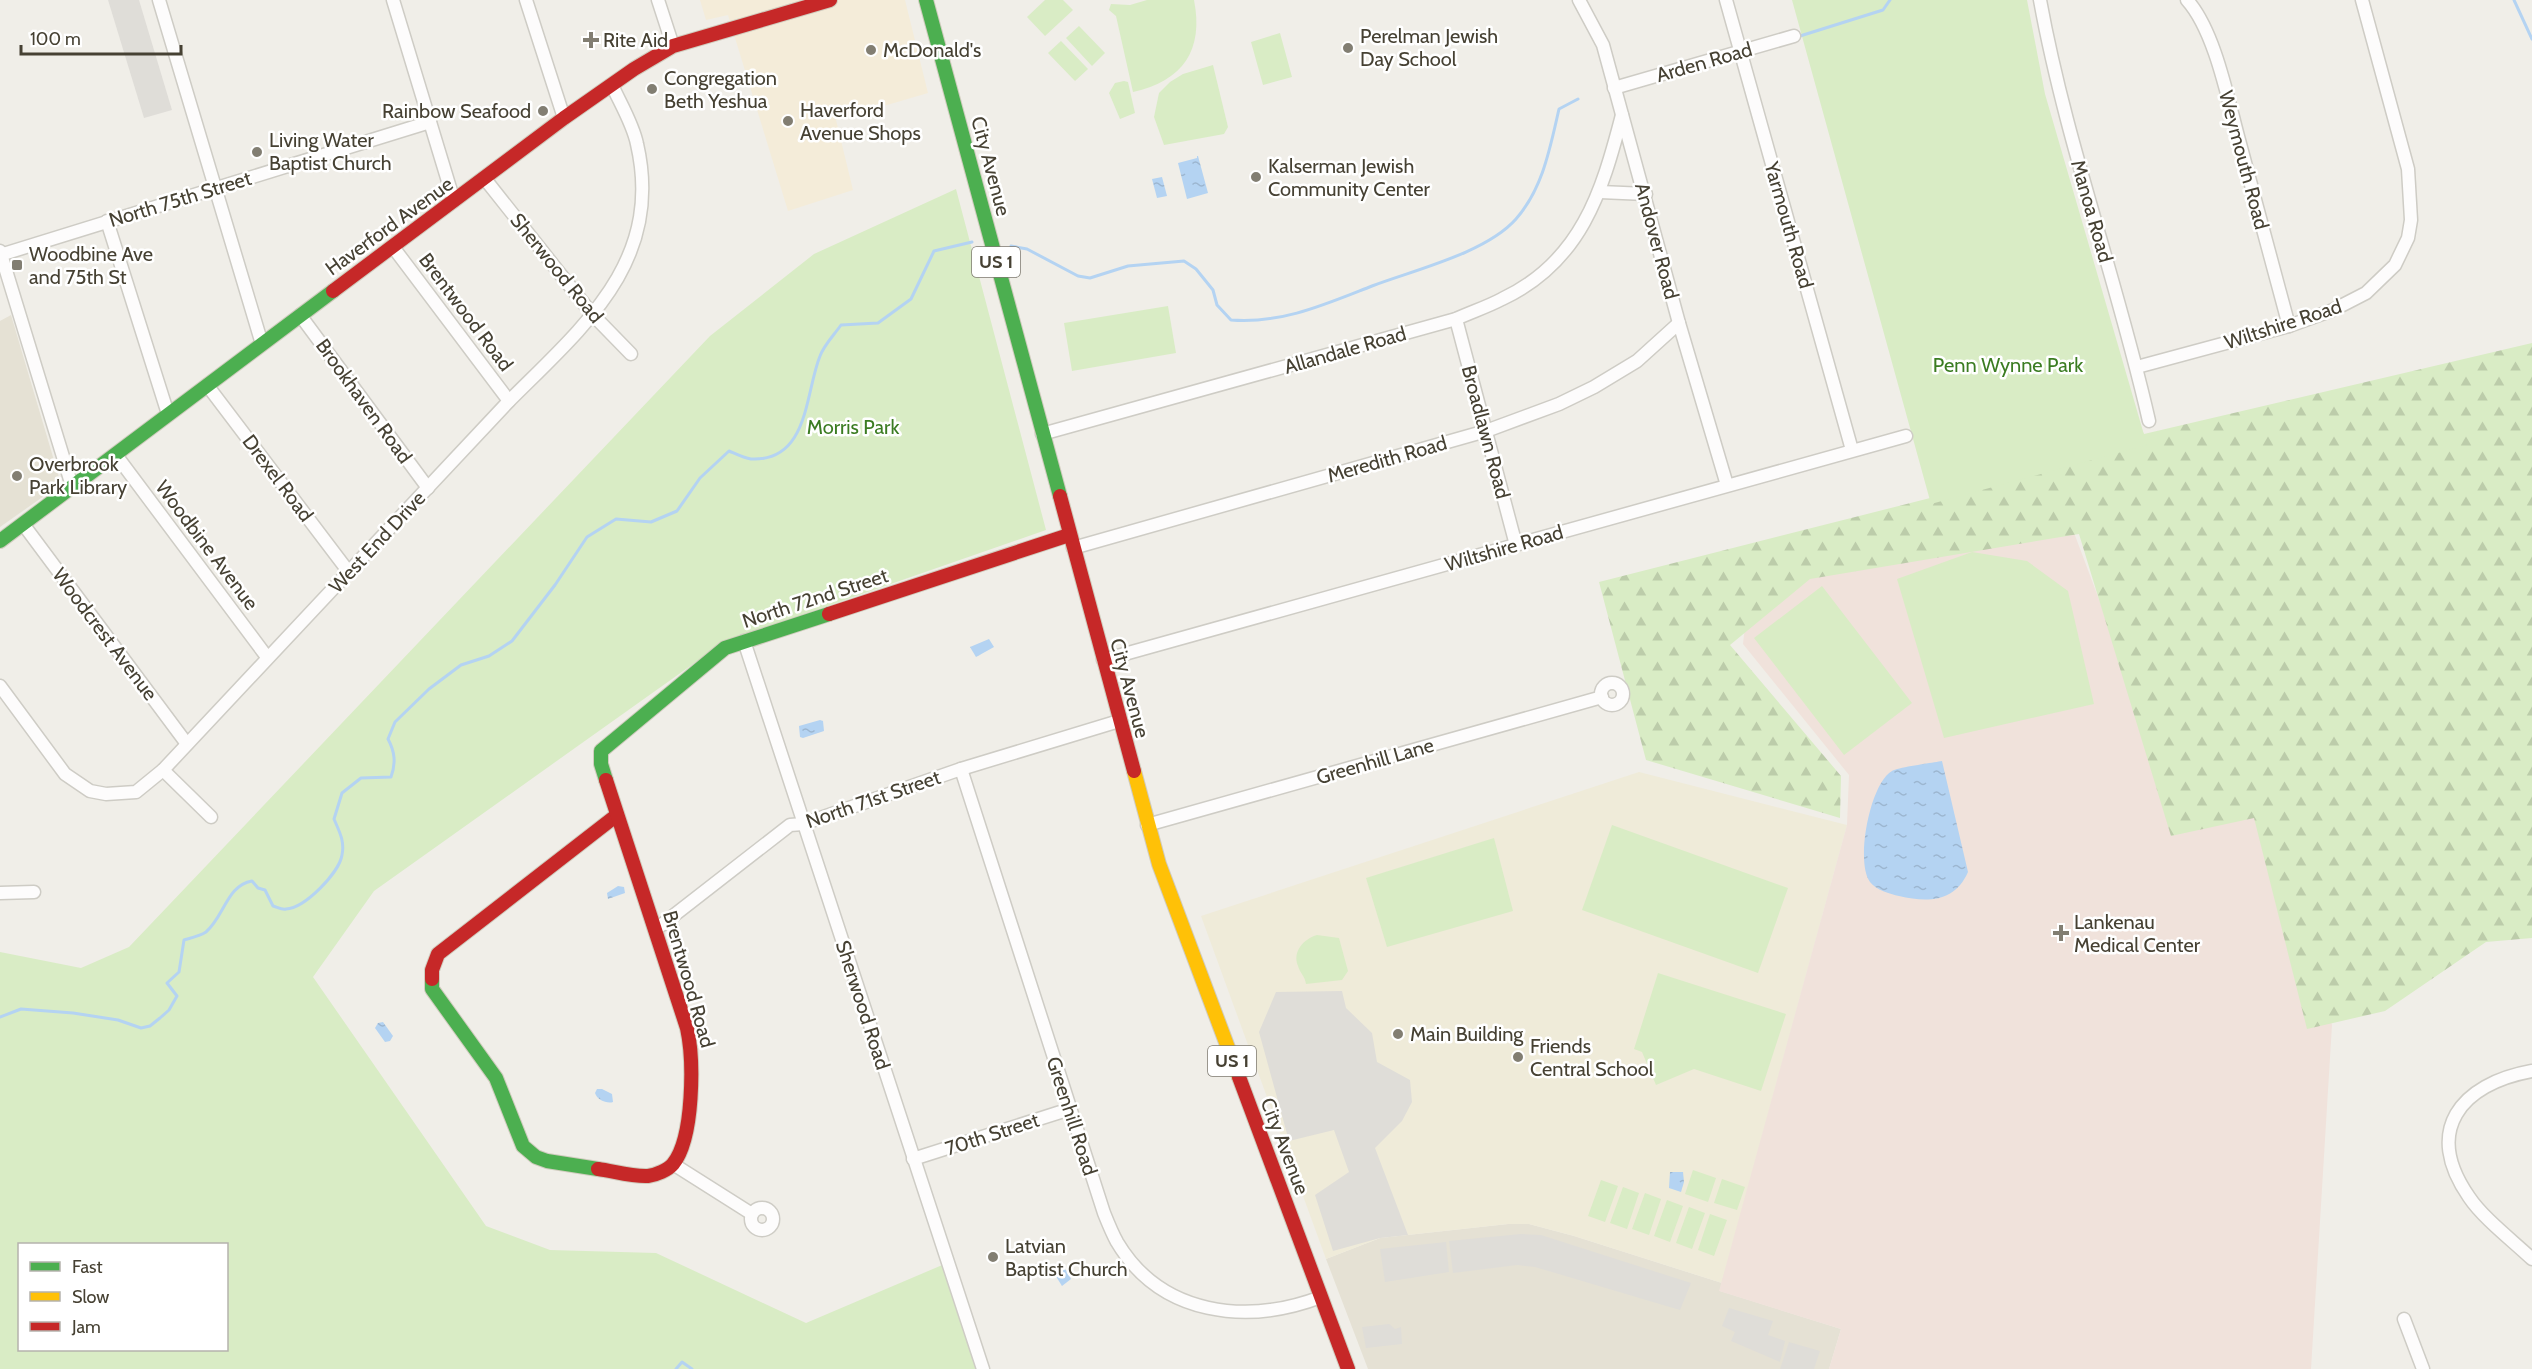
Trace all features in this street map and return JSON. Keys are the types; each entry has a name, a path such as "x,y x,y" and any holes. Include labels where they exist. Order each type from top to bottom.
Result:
{"main road":[{"name":"Haverford Avenue","path":"0,540 564,118 612,85 673,46 830,0"},
{"name":"City Avenue","path":"926,0 1147,825 1169,895 1348,1369"},
{"name":"North 72nd Street","path":"601,751 725,648 1071,541"},
{"name":"Brentwood Road","path":"601,751 601,765 687,1028 693,1057 692,1084 681,1150 673,1164"},
{"path":"617,815 438,954 432,970 432,989 496,1078 523,1146 536,1157 547,1161 648,1176 673,1164"}],"street":[{"path":"159,0 262,344"},
{"path":"393,0 454,201"},
{"path":"525,0 564,118"},
{"path":"658,0 673,46"},
{"name":"Andover Road","path":"1579,0 1603,45 1646,194 1679,323 1727,485"},
{"name":"Yarmouth Road","path":"1726,0 1852,450"},
{"name":"Manoa Road","path":"2040,0 2051,63 2137,367 2149,421"},
{"name":"Weymouth Road","path":"2187,0 2199,16 2208,36 2224,86 2289,326"},
{"name":"Wiltshire Road","path":"2137,367 2289,326 2333,310 2366,293 2395,265 2408,238 2412,203 2408,169 2362,0"},
{"name":"Arden Road","path":"1614,88 1794,36"},
{"path":"592,314 625,268 640,213 642,179 637,142 612,85"},
{"name":"Allandale Road","path":"1042,434 1456,319 1504,299 1538,276 1573,242 1600,192 1622,115"},
{"name":"North 75th Street","path":"0,254 430,123"},
{"name":"Sherwood Road","path":"485,179 592,314 631,354"},
{"path":"1600,192 1646,194"},
{"path":"107,221 168,414"},
{"name":"Brentwood Road","path":"393,247 509,400"},
{"path":"0,254 72,486"},
{"name":"West End Drive","path":"0,686 65,774 90,791 112,795 136,792 163,770 592,314"},
{"name":"Brookhaven Road","path":"300,315 428,488"},
{"name":"Broadlawn Road","path":"1456,319 1516,545"},
{"name":"Meredith Road","path":"1071,541 1486,431 1559,404 1594,387 1637,361 1679,323"},
{"name":"Drexel Road","path":"207,384 348,571"},
{"name":"Wiltshire Road","path":"1103,660 1906,436"},
{"name":"Woodbine Avenue","path":"116,455 267,657"},
{"name":"Woodcrest Avenue","path":"23,524 187,744"},
{"name":"Sherwood Road","path":"744,641 983,1369"},
{"name":"Greenhill Lane","path":"1147,825 1602,697"},
{"name":"North 71st Street","path":"655,930 790,825 803,824 961,769 1119,721"},
{"name":"Greenhill Road","path":"961,769 1104,1213 1118,1243 1135,1265 1155,1283 1179,1298 1202,1307 1237,1313 1273,1311 1321,1297"},
{"path":"163,770 211,817"},
{"path":"0,893 34,892"},
{"path":"2532,1071 2482,1087 2453,1117 2448,1133 2450,1160 2471,1200 2532,1259"},
{"name":"70th Street","path":"914,1159 1070,1109"},
{"path":"673,1164 752,1214"},
{"path":"2404,1319 2423,1369"}],"shaded area":[{"path":"108,0 139,0 172,110 144,118"},
{"path":"700,0 905,0 928,93 836,120 853,190 788,211 728,15 706,20"},
{"path":"11,315 61,484 0,527 0,321"},
{"name":"Lankenau Medical Center","path":"2064,506 2182,821 2267,806 2332,1025 2311,1369 1829,1369 1841,1329 1719,1291 1847,825 1849,775 1743,644 1751,573"},
{"name":"Friends Central School","path":"1639,772 1847,825 1722,1283 1529,1224 1508,1224 1380,1238 1326,1259 1201,916"},
{"path":"1342,991 1346,1008 1372,1033 1377,1062 1410,1080 1412,1102 1402,1121 1375,1148 1408,1235 1380,1238 1333,1251 1315,1195 1349,1172 1334,1130 1289,1141 1259,1032 1276,992"},
{"path":"1508,1224 1529,1224 1574,1236 1722,1283 1720,1291 1841,1329 1829,1369 1368,1369 1326,1259 1380,1238"},
{"path":"1521,1234 1541,1235 1691,1283 1680,1310 1535,1267 1517,1265 1453,1273 1449,1241"},
{"path":"1446,1242 1449,1272 1385,1282 1380,1249"},
{"path":"1729,1308 1773,1321 1768,1335 1785,1341 1780,1362 1731,1341 1735,1332 1722,1326"},
{"path":"1389,1324 1395,1329 1401,1327 1402,1344 1366,1348 1362,1327"},
{"path":"1789,1342 1820,1351 1814,1369 1780,1369"}],"green space":[{"path":"1045,0 1063,0 1073,10 1045,36 1027,17"},
{"path":"1147,0 1194,0 1196,34 1186,61 1177,71 1165,80 1133,92 1116,16 1109,10 1111,4 1130,5"},
{"name":"Penn Wynne Park","path":"1792,0 2027,0 2045,94 2147,445 1931,504"},
{"path":"1079,26 1105,53 1092,66 1066,38"},
{"path":"1280,33 1292,77 1263,85 1251,42"},
{"path":"1061,41 1088,69 1075,81 1048,53"},
{"path":"1213,65 1228,127 1224,134 1164,145 1154,117 1159,93 1183,74"},
{"path":"1128,82 1135,113 1120,119 1109,93 1115,83"},
{"name":"Morris Park","path":"956,189 1046,530 724,642 374,891 313,977 486,1226 550,1250 656,1253 806,1323 947,1263 981,1369 0,1369 0,952 81,968 129,947 710,336 814,254"},
{"path":"1168,306 1176,353 1072,371 1064,323"},
{"path":"2532,343 2532,938 2486,942 2385,1011 2307,1029 2254,818 2171,836 2079,534 1810,579 1730,645 1841,776 1840,818 1646,760 1599,582 1942,495 2103,358 2144,434"},
{"path":"1972,552 2027,561 2068,591 2094,704 1944,738 1897,579"},
{"path":"1822,586 1912,703 1844,755 1754,638"},
{"path":"1612,825 1788,888 1758,973 1582,910"},
{"path":"1494,838 1513,911 1387,947 1366,878"},
{"path":"1317,935 1339,938 1348,971 1342,980 1306,984 1298,966 1297,955 1300,946"},
{"path":"1658,973 1786,1014 1761,1091 1694,1069 1656,1085 1642,1052 1634,1049"},
{"path":"1693,1170 1716,1178 1708,1202 1685,1194"},
{"path":"1722,1179 1745,1187 1737,1210 1714,1203"},
{"path":"1601,1180 1618,1186 1605,1222 1588,1216"},
{"path":"1623,1187 1639,1193 1627,1229 1610,1223"},
{"path":"1645,1193 1661,1199 1649,1235 1632,1229"},
{"path":"1667,1200 1683,1206 1670,1242 1654,1236"},
{"path":"1689,1207 1705,1213 1692,1249 1676,1243"},
{"path":"1710,1214 1727,1220 1714,1256 1698,1250"}],"water":[{"path":"1197,156 1208,193 1187,199 1178,163 1197,158"},
{"path":"1162,177 1167,196 1157,198 1152,179"},
{"path":"989,639 994,647 976,657 970,647"},
{"path":"823,721 824,731 800,737 799,726"},
{"path":"1942,761 1968,872 1956,889 1940,898 1910,898 1879,889 1870,882 1864,858 1867,824 1877,791 1884,778 1892,771"},
{"path":"618,886 624,887 625,893 608,899 607,893"},
{"path":"383,1022 393,1036 390,1041 385,1042 375,1028 378,1023"},
{"path":"597,1089 612,1094 613,1102 602,1101 595,1093"},
{"path":"1670,1172 1683,1172 1684,1182 1681,1192 1669,1188"},
{"path":"1059,1264 1067,1271 1071,1279 1062,1286 1052,1270"}],"waterway":[{"path":"1800,36 1883,10 1890,0"},
{"path":"2514,0 2532,39"},
{"path":"1011,246 1027,249 1078,276 1090,278 1128,266 1184,261 1196,269 1213,290 1217,305 1231,320 1286,316 1448,259 1487,242 1503,231 1525,207 1539,181 1549,153 1559,109 1578,99"},
{"path":"0,1017 21,1009 73,1013 118,1020 141,1028 150,1026 169,1010 177,996 167,983 179,972 184,940 206,932 237,889 252,881 258,888 265,890 273,906 284,909 302,903 328,880 340,862 343,850 340,832 334,819 342,793 361,778 391,777 394,758 388,739 395,722 429,689 461,665 489,656 512,641 555,585 587,537 616,519 651,522 677,511 700,478 729,451 751,459 770,457 784,449 802,422 822,352 841,325 878,323 911,299 934,251 972,242"},
{"path":"676,1369 682,1362 692,1369"}],"traffic: fast":[{"path":"926,0 1060,496"},
{"path":"0,541 333,291"},
{"path":"606,780 601,764 601,751 725,648 829,614"},
{"path":"432,979 432,989 496,1078 523,1146 536,1157 547,1161 598,1169"}],"traffic: slow":[{"path":"1134,771 1159,864 1239,1077"}],"traffic: jam":[{"path":"333,291 564,118 634,69 673,46 830,0"},
{"path":"1060,496 1134,771"},
{"path":"829,614 1069,535"},
{"path":"598,1169 648,1176 662,1172 671,1166 680,1152 685,1136 689,1118 691,1078 687,1028 606,780"},
{"path":"432,979 432,970 438,954 617,815"},
{"path":"1239,1077 1348,1369"}],"place":[{"name":"Rite Aid","path":"591,40"},
{"name":"Perelman Jewish Day School","path":"1348,48"},
{"name":"McDonald's","path":"871,50"},
{"name":"Congregation Beth Yeshua","path":"652,89"},
{"name":"Rainbow Seafood","path":"543,111"},
{"name":"Haverford Avenue Shops","path":"788,121"},
{"name":"Living Water Baptist Church","path":"257,152"},
{"name":"Kalserman Jewish Community Center","path":"1256,177"},
{"name":"Woodbine Ave and 75th St","path":"17,265"},
{"name":"Overbrook Park Library","path":"17,476"},
{"name":"Lankenau Medical Center","path":"2061,933"},
{"name":"Main Building","path":"1398,1034"},
{"name":"Friends Central School","path":"1518,1057"},
{"name":"Latvian Baptist Church","path":"993,1257"}]}
